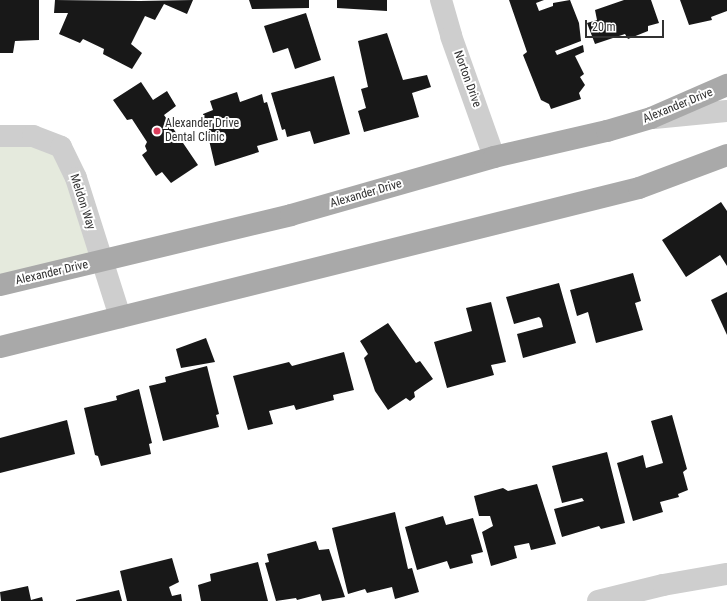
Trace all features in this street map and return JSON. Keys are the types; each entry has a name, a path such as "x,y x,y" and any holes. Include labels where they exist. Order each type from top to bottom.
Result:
{"main road":[{"name":"Alexander Drive","path":"0,285 291,216 494,157 651,118 727,85"},
{"path":"0,347 639,188 727,155"}],"street":[{"name":"Norton Drive","path":"441,0 451,36 494,157"},
{"path":"651,118 727,111"},
{"name":"Meldon Way","path":"0,136 33,136 61,147 76,178 101,261 120,317"},
{"path":"598,601 727,574"}],"shaded area":[{"path":"0,136 61,147 101,261 0,285"}],"building":[{"path":"0,0 39,0 39,40 15,41 13,53 0,53"},
{"path":"55,0 193,0 187,14 164,4 155,20 145,16 131,44 142,53 132,69 103,54 104,49 83,39 80,43 59,34 68,13 54,13"},
{"path":"249,0 309,0 309,8 252,9"},
{"path":"337,0 387,0 387,11 337,8"},
{"path":"509,0 544,0 536,3 539,11 553,6 553,3 570,0 579,23 581,41 555,51 557,55 583,45 584,52 575,56 584,74 580,77 585,85 579,93 581,99 551,109 549,104 541,100 523,55 527,52"},
{"path":"624,0 651,0 659,23 648,26 648,31 628,39 625,34 595,44 587,23 597,20 595,10"},
{"path":"680,0 727,0 727,11 711,17 712,20 689,25"},
{"path":"306,13 321,60 295,69 288,48 273,53 264,26"},
{"path":"387,33 403,80 427,75 431,87 412,93 419,117 364,132 358,111 366,108 361,89 368,87 358,41"},
{"path":"334,76 350,134 314,144 310,131 287,137 285,129 282,130 271,93"},
{"name":"Alexander Drive Dental Clinic","path":"141,82 153,100 167,91 176,106 164,115 198,165 171,183 162,172 156,176 142,155 147,151 145,146 147,142 132,119 127,120 113,100"},
{"path":"237,92 240,102 262,94 264,103 267,102 278,140 257,146 259,152 215,166 203,114 213,110 210,101"},
{"path":"721,202 727,211 727,266 720,255 686,277 662,240"},
{"path":"633,273 641,301 635,303 643,330 596,343 588,312 577,316 570,290"},
{"path":"559,283 576,343 523,358 517,334 543,327 541,319 539,317 514,324 506,297"},
{"path":"727,292 727,335 711,300"},
{"path":"491,302 506,362 491,365 494,375 447,388 434,342 472,331 466,308"},
{"path":"388,323 416,363 420,361 433,379 414,392 415,397 410,401 406,398 388,410 375,391 364,358 368,354 360,341"},
{"path":"206,338 215,362 181,368 176,349"},
{"path":"344,352 354,390 333,395 334,400 296,410 294,405 269,411 273,424 248,430 233,376 289,362 292,366"},
{"path":"207,366 219,414 216,415 219,427 163,441 149,386 166,382 165,377"},
{"path":"139,389 152,443 149,444 151,454 101,466 98,456 95,455 84,408 117,400 116,396"},
{"path":"672,415 687,469 683,472 688,490 678,494 679,497 660,502 663,512 633,521 617,463 643,455 646,468 663,463 651,421"},
{"path":"67,420 75,454 0,473 0,438"},
{"path":"607,452 625,523 601,529 599,526 562,537 554,509 584,501 582,498 562,503 552,466"},
{"path":"537,484 556,544 531,550 529,543 514,546 517,558 491,566 482,532 493,526 490,516 479,516 474,496 503,488 508,491"},
{"path":"395,512 408,569 412,568 419,592 395,599 392,587 367,593 365,589 348,594 332,528"},
{"path":"443,516 446,525 473,518 483,552 471,555 473,563 450,569 447,561 417,570 405,527"},
{"path":"316,541 319,550 329,549 345,597 322,601 320,594 297,600 296,598 276,601 265,563 269,562 267,554"},
{"path":"172,558 179,582 169,587 172,596 181,594 182,601 127,601 120,571"},
{"path":"258,562 268,601 201,601 198,585 211,581 210,574"},
{"path":"28,586 31,600 42,597 43,601 1,601 0,592"},
{"path":"119,590 122,601 76,601 76,600"}],"place":[{"name":"Alexander Drive Dental Clinic","path":"157,131"}]}
